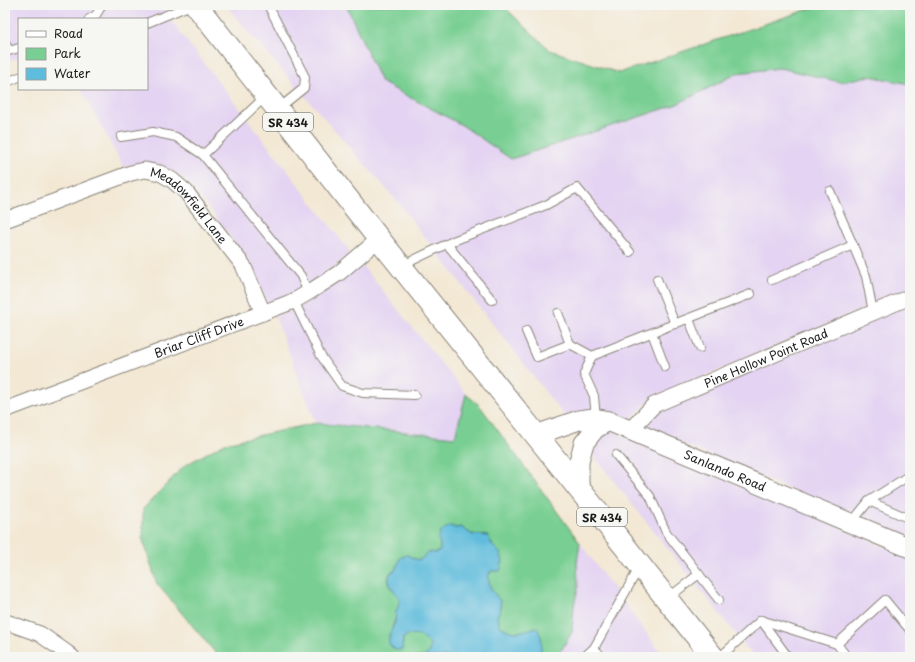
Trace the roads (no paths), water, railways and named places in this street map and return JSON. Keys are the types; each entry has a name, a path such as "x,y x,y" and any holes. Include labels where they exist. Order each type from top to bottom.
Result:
{"main road":[{"name":"SR 434","path":"196,5 379,240 579,488 712,657"}],"street":[{"name":"Meadowfield Lane","path":"5,220 131,173 145,170 160,173 172,180 186,192 243,266 263,313"},
{"name":"Briar Cliff Drive","path":"5,410 294,301 339,273 379,240"},
{"name":"Pine Hollow Point Road","path":"630,430 654,405 910,297"},
{"name":"Sanlando Road","path":"536,435 579,420 602,420 630,430 910,548"},
{"path":"579,488 579,461 584,443 602,420"},
{"path":"5,622 9,622 40,634 72,657"}],"lane":[{"path":"91,18 96,15 102,5"},
{"path":"148,23 191,5"},
{"path":"203,155 272,102 304,88 305,77 268,5"},
{"path":"5,42 9,51 18,48"},
{"path":"5,83 18,77"},
{"path":"121,137 153,132 176,137 203,155 301,276 308,293"},
{"path":"401,266 447,244 546,205 577,188 630,252"},
{"path":"830,190 866,276 873,312"},
{"path":"447,244 492,300"},
{"path":"772,280 853,245"},
{"path":"657,278 675,324"},
{"path":"602,420 594,396 584,374 592,356 751,294"},
{"path":"294,301 321,356 342,386 363,393 415,395"},
{"path":"558,314 570,344 592,356"},
{"path":"689,319 700,348"},
{"path":"526,331 537,358 570,344"},
{"path":"652,333 665,367"},
{"path":"616,455 650,496 666,532 719,600"},
{"path":"851,523 869,501 910,475"},
{"path":"869,501 910,519"},
{"path":"584,657 594,648 640,566"},
{"path":"667,599 699,574"},
{"path":"837,644 885,600 910,630"},
{"path":"760,620 837,644 847,657"},
{"path":"720,657 760,620"},
{"path":"760,620 788,657"},
{"path":"594,648 602,657"}],"water":[{"path":"450,526 456,528 461,527 471,534 488,536 493,546 500,553 503,561 500,571 491,571 488,577 491,589 500,601 501,609 497,616 500,626 514,632 536,627 540,635 541,650 534,657 424,657 429,651 430,644 424,638 414,634 403,638 402,650 395,650 389,644 389,636 395,622 396,612 400,600 390,585 390,573 396,570 400,558 407,555 420,560 429,552 435,553 440,551 438,539 441,531"}]}
